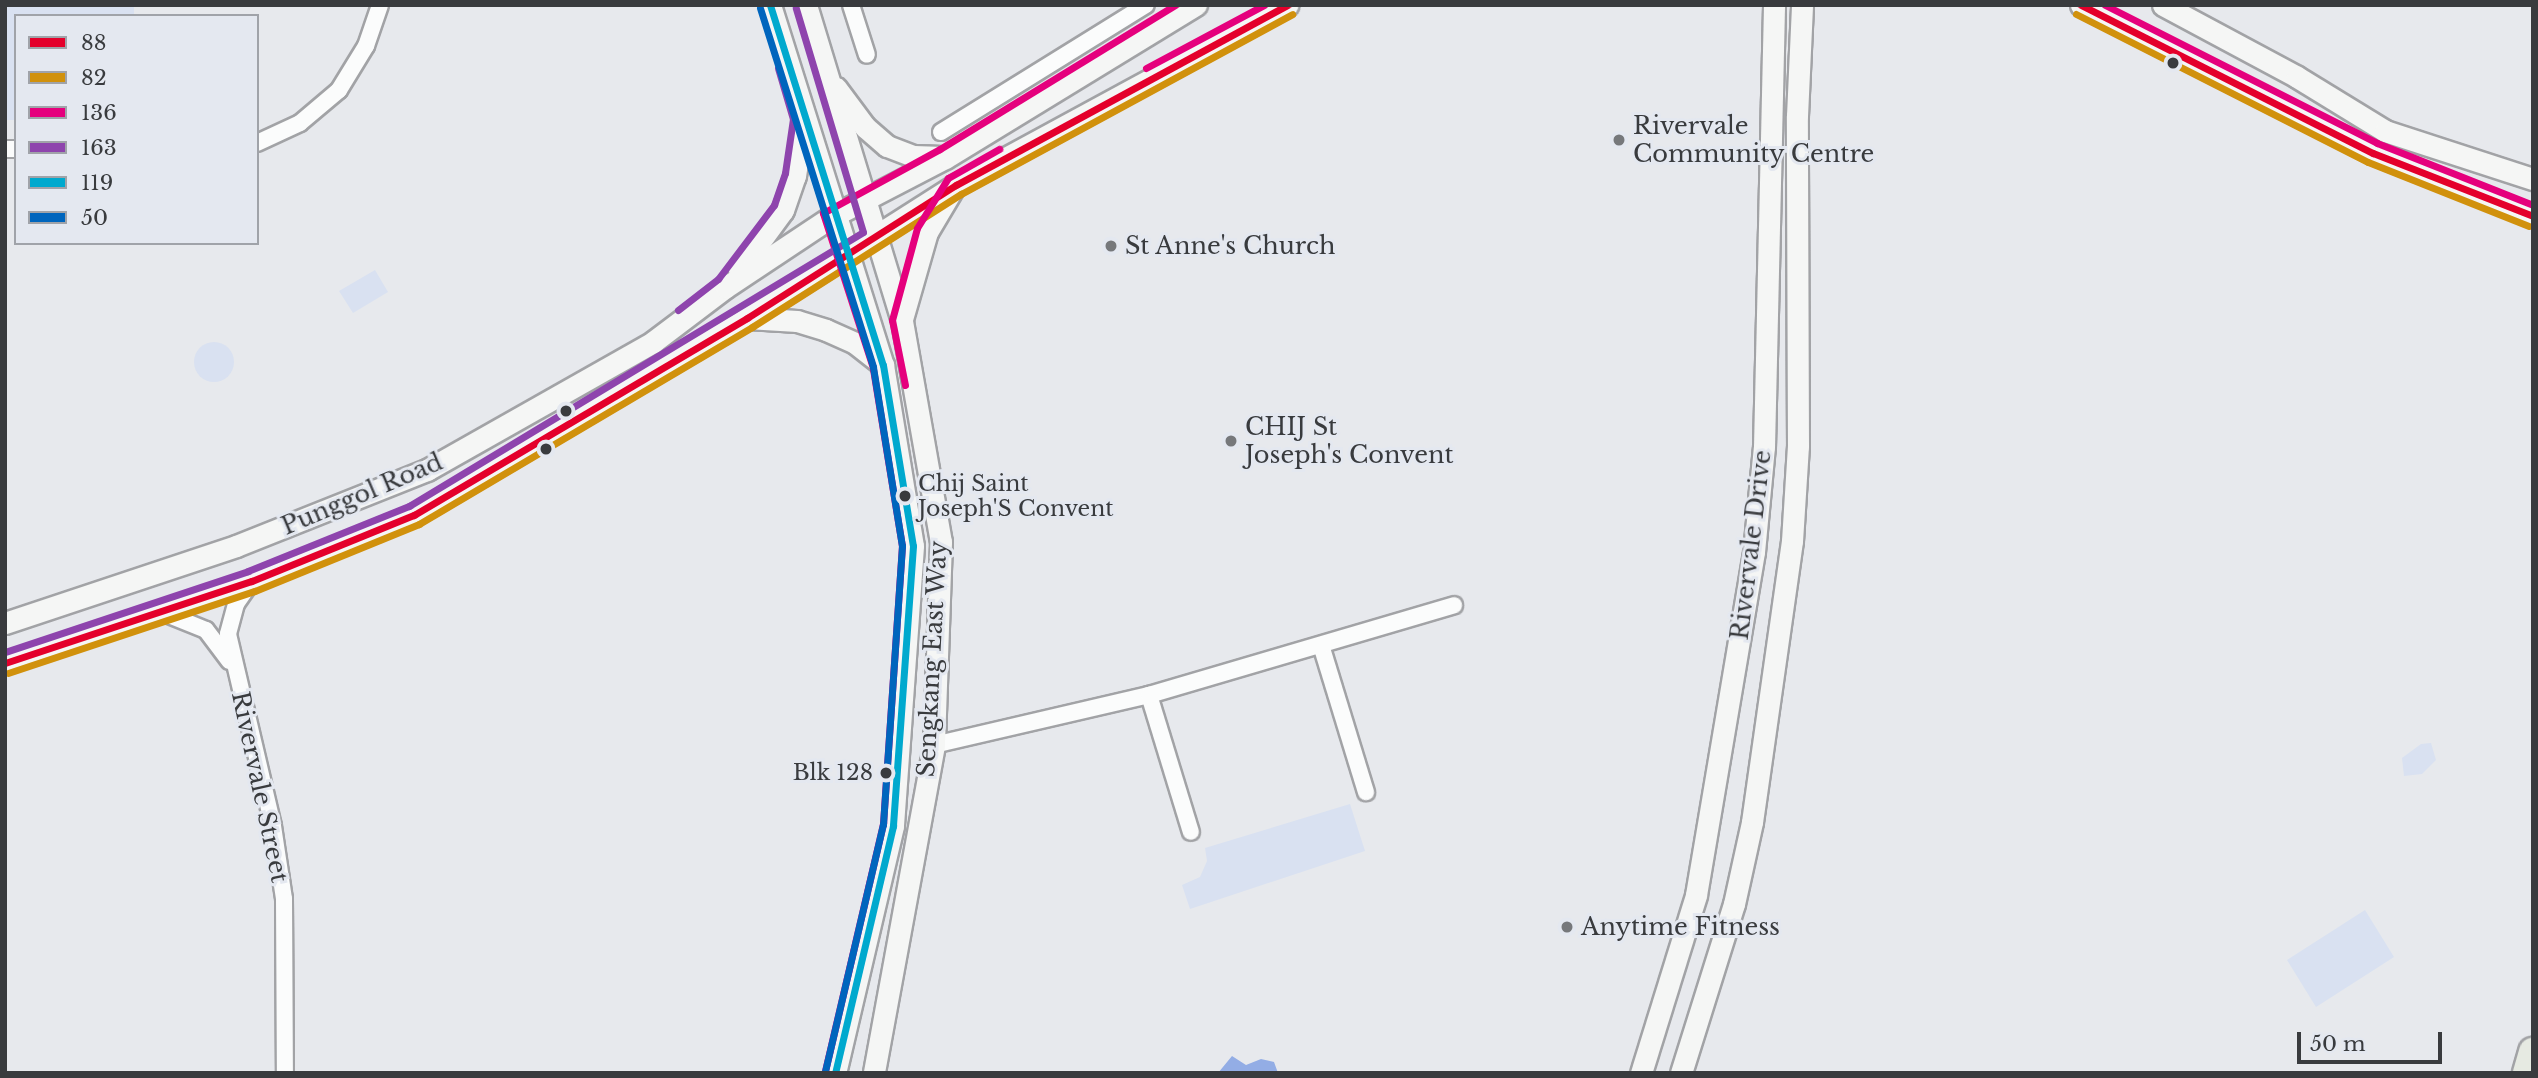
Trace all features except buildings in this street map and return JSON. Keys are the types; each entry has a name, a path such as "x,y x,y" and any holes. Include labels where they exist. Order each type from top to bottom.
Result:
{"highway":[{"path":"2527,1073 2533,1052"}],"main road":[{"name":"Sengkang East Way","path":"770,5 833,216 883,365 913,546 907,669 893,827 835,1073"},
{"name":"Sengkang East Way","path":"806,5 862,201 902,321 941,542 934,745 874,1073"},
{"name":"Punggol Road","path":"5,623 236,546 405,481 653,342 726,287 833,216 945,158 1196,5"},
{"name":"Punggol Road","path":"5,663 252,582 414,515 747,318 847,257 956,185 1287,5"},
{"name":"Rivervale Drive","path":"1641,1073 1696,895 1754,552 1764,447 1774,5"},
{"name":"Rivervale Drive","path":"1681,1073 1731,914 1752,822 1792,541 1799,376 1798,36 1802,5"},
{"path":"1798,36 1817,5"},
{"path":"2081,5 2373,153 2533,216"},
{"path":"2163,5 2297,77 2385,131 2533,179"},
{"path":"827,75 865,127 887,146 913,156 945,158"},
{"path":"726,287 783,210 795,176 804,118"},
{"path":"902,321 927,232 956,185"},
{"path":"747,318 797,321 826,330 855,343 883,365"}],"street":[{"path":"259,142 300,123 339,90 366,46 380,5"},
{"path":"851,5 867,55"},
{"path":"941,132 1140,9 1148,33"},
{"path":"992,100 1004,120"},
{"name":"Rivervale Street","path":"252,582 236,604 230,622 233,669 273,826 284,899 285,1073"},
{"path":"934,745 1149,695 1454,605"},
{"name":"Rivervale Street","path":"164,613 206,630 233,669"},
{"path":"1321,645 1366,792"},
{"path":"1149,695 1191,832"}],"shaded area":[{"path":"5,5 134,5 134,14 14,14 14,120 5,120"},
{"path":"375,270 388,292 353,313 339,291"},
{"path":"214,342 228,348 234,362 228,376 214,382 200,376 194,362 200,348"},
{"path":"2431,743 2436,760 2422,774 2404,776 2402,758 2421,744"},
{"path":"1350,804 1365,851 1190,909 1182,885 1200,877 1207,861 1205,848"},
{"path":"2365,910 2394,957 2316,1007 2287,960"}],"water":[{"path":"1232,1056 1246,1065 1261,1059 1274,1062 1278,1073 1218,1073"}],"transit line":[{"name":"119","path":"770,5 883,365 913,546 893,826 835,1073"},
{"name":"136","path":"825,1071 883,824 902,546 873,368 823,213 940,149 1175,5"},
{"name":"136","path":"1146,68 1264,5"},
{"name":"88","path":"5,663 252,581 414,515 747,318 956,185 1287,5"},
{"name":"88","path":"2081,5 2373,153 2533,216"},
{"name":"136","path":"2105,5 2377,143 2533,205"},
{"name":"50","path":"760,8 873,367 902,546 883,824 825,1071"},
{"name":"163","path":"5,652 248,571 409,506 863,232 796,8"},
{"name":"82","path":"8,673 255,591 419,524 752,327 961,194 1292,14"},
{"name":"82","path":"2076,14 2368,162 2529,226"},
{"name":"163","path":"678,310 718,279 774,205 785,173 793,119 778,68"},
{"name":"136","path":"905,385 892,320 917,228 948,178 999,149"}],"place":[{"name":"Rivervale Community Centre","path":"1619,140"},
{"name":"St Anne's Church","path":"1111,246"},
{"name":"CHIJ St Joseph's Convent","path":"1231,441"},
{"name":"Chij Saint Joseph'S Convent","path":"905,496"},
{"name":"Blk 128","path":"886,773"},
{"name":"Anytime Fitness","path":"1567,927"}]}
